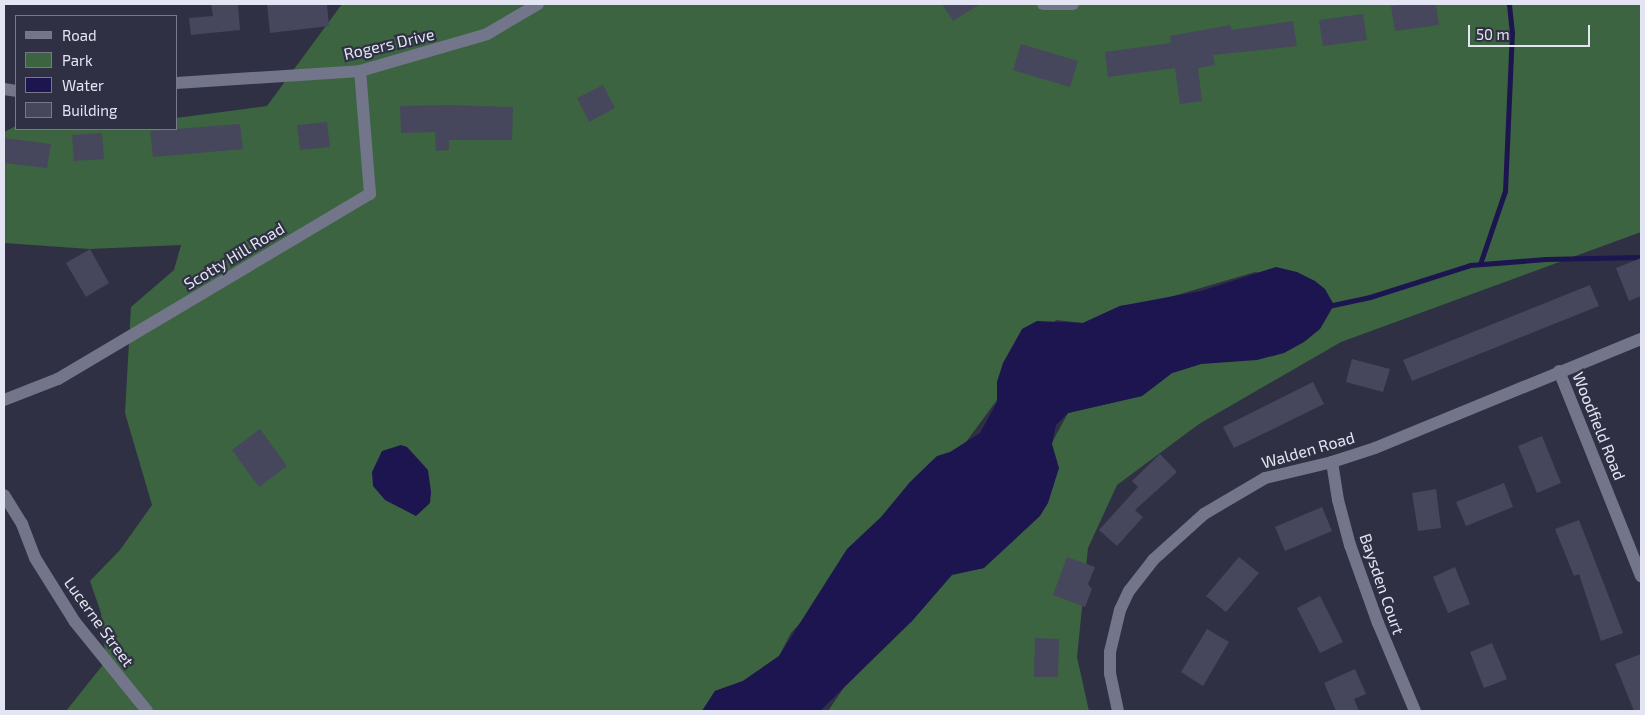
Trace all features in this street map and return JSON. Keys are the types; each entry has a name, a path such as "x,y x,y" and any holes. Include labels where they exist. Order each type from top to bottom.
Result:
{"street":[{"name":"Rogers Drive","path":"178,83 360,71 487,34 538,4"},
{"path":"1043,4 1073,4"},
{"name":"Scotty Hill Road","path":"4,400 58,379 370,194 360,71"},
{"name":"Walden Road","path":"1118,711 1110,674 1114,630 1130,591 1153,560 1204,514 1242,489 1287,470 1332,462 1641,339"},
{"name":"Woodfield Road","path":"1559,371 1641,576"},
{"name":"Baysden Court","path":"1332,462 1338,500 1350,545 1378,623 1415,711"},
{"name":"Lucerne Street","path":"4,495 22,524 35,558 75,622 147,711"}],"green space":[{"path":"342,4 1641,4 1641,232 1341,342 1199,424 1117,485 1088,548 1077,657 1089,711 828,711 851,677 912,621 952,574 984,568 1068,413 1142,396 1172,373 1201,364 1315,281 1255,272 1153,302 1120,306 1083,323 1056,320 966,442 791,633 779,656 743,681 715,691 702,711 66,711 106,661 101,613 90,581 120,550 152,505 125,413 131,307 174,270 181,245 90,249 4,243 4,132 15,126 15,130 178,130 178,118 267,106"}],"water":[{"path":"1276,267 1297,272 1315,281 1325,289 1334,305 1320,329 1304,342 1284,353 1257,360 1201,364 1172,373 1142,396 1068,413 1056,425 1052,444 1059,468 1048,503 1040,516 984,568 952,575 912,621 820,711 702,711 715,691 743,681 779,656 847,549 881,517 910,482 937,456 950,452 980,433 997,402 997,382 1003,363 1022,329 1037,321 1083,323 1120,306 1201,291"},
{"path":"401,445 407,447 428,470 431,492 430,503 416,516 385,500 373,486 372,472 382,451"}],"building":[{"path":"211,4 238,4 240,30 191,35 189,18 213,16"},
{"path":"267,4 327,4 329,26 270,33"},
{"path":"942,4 980,4 953,21"},
{"path":"1436,4 1439,25 1395,31 1391,6"},
{"path":"1363,14 1367,40 1323,46 1319,20"},
{"path":"1293,21 1297,46 1213,55 1215,65 1198,68 1202,101 1180,104 1175,68 1108,77 1105,52 1171,43 1170,36 1230,25 1232,30"},
{"path":"1021,44 1078,61 1070,87 1013,70"},
{"path":"603,85 615,108 589,122 577,98"},
{"path":"400,106 513,107 512,140 449,140 449,150 436,151 435,132 401,133"},
{"path":"327,122 330,147 300,150 297,125"},
{"path":"240,124 243,149 153,157 150,131"},
{"path":"102,133 104,159 74,161 72,135"},
{"path":"4,138 51,144 47,168 4,163"},
{"path":"90,249 109,283 86,297 66,263"},
{"path":"1641,258 1641,296 1629,301 1616,268"},
{"path":"1590,285 1599,306 1412,381 1403,360"},
{"path":"1352,359 1390,369 1383,392 1346,382"},
{"path":"1313,382 1324,404 1234,448 1223,427"},
{"path":"260,429 287,466 259,487 232,450"},
{"path":"1542,436 1561,483 1537,493 1518,446"},
{"path":"1160,454 1177,472 1135,510 1143,517 1117,546 1099,530 1138,487 1132,481"},
{"path":"1504,483 1513,507 1466,526 1456,502"},
{"path":"1436,489 1441,528 1418,531 1412,493"},
{"path":"1322,507 1332,531 1285,551 1275,527"},
{"path":"1579,520 1623,633 1601,641 1579,574 1574,576 1555,529"},
{"path":"1067,557 1095,567 1088,584 1092,589 1085,607 1053,595"},
{"path":"1239,557 1259,573 1226,612 1206,596"},
{"path":"1455,567 1470,604 1448,613 1433,577"},
{"path":"1320,596 1343,642 1320,653 1297,608"},
{"path":"1207,629 1229,642 1203,686 1181,672"},
{"path":"1035,638 1059,639 1058,677 1034,677"},
{"path":"1492,643 1507,679 1484,688 1470,652"},
{"path":"1641,654 1641,711 1634,711 1615,664"},
{"path":"1355,669 1366,694 1354,699 1359,711 1336,711 1324,683"}],"waterway":[{"path":"1480,264 1505,191 1512,33 1509,4"},
{"path":"1328,306 1370,297 1470,265 1546,259 1641,257"}]}
